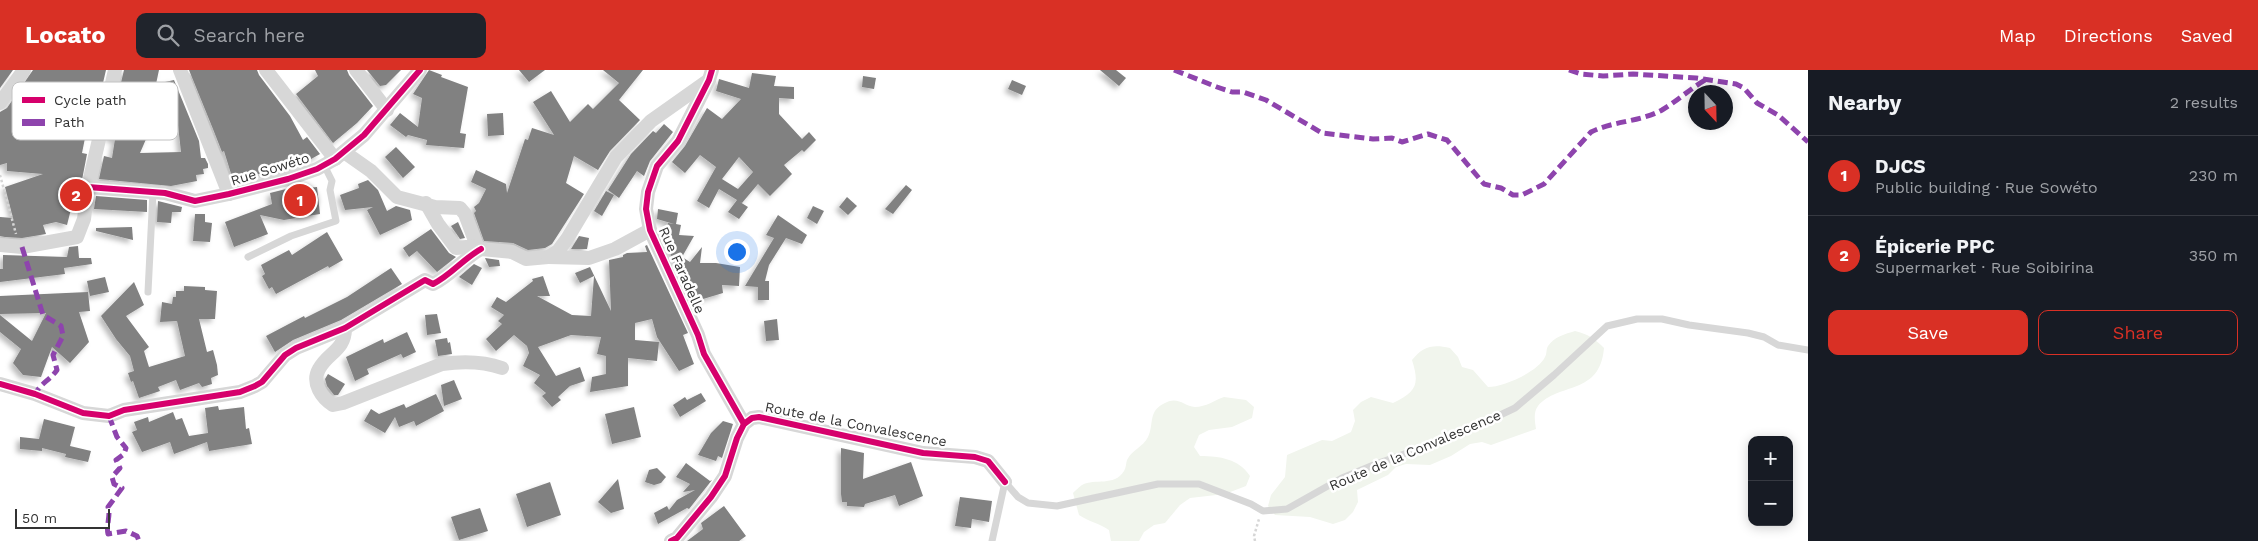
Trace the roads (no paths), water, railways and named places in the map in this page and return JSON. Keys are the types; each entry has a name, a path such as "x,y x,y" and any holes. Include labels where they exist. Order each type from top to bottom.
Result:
{"street":[{"path":"15,82 24,70"},
{"path":"180,70 229,194"},
{"path":"266,70 334,158 371,171 397,197 426,203 435,207 460,208 465,214 479,248"},
{"path":"356,70 386,110"},
{"name":"Rue Sowéto","path":"88,187 153,192 195,201 288,179 334,158 364,135 420,70"},
{"path":"548,257 558,251 567,239 616,158 651,121 710,75"},
{"name":"Rue Faradelle","path":"710,75 678,141 657,166 646,200 646,209 650,230 698,336 704,354 744,424"},
{"path":"0,103 12,86"},
{"path":"0,245 22,246 78,237 84,219 88,187 99,140"},
{"path":"426,203 438,224 456,248 479,248 512,252 526,259 548,257 589,258 615,249 650,230"},
{"path":"0,384 35,394 83,413 109,416 124,410 240,392 262,382 285,355 296,348 344,328 425,280 432,284 444,278 467,256 479,248"},
{"path":"344,328 343,342 319,368 317,374 320,393 325,400 333,405 343,403 442,364 485,362 502,368"},
{"name":"Route de la Convalescence","path":"744,424 752,418 759,417 923,453 975,458 988,461 1005,482"},
{"path":"671,541 690,523 712,497 725,476 737,438 744,424"}],"lane":[{"path":"248,257 291,236 336,221 330,190 334,158"},
{"path":"148,292 153,192"},
{"name":"Route de la Convalescence","path":"1005,482 1018,497 1028,503 1057,506 1158,484 1199,484 1251,504 1263,511 1287,509 1342,478 1458,435 1515,408 1607,326 1637,319 1662,319 1689,325 1748,333 1764,337 1778,346 1808,350"},
{"path":"992,541 1005,482"}],"place":[{"name":"Épicerie PPC","path":"76,195"},
{"name":"DJCS","path":"300,200"}]}
